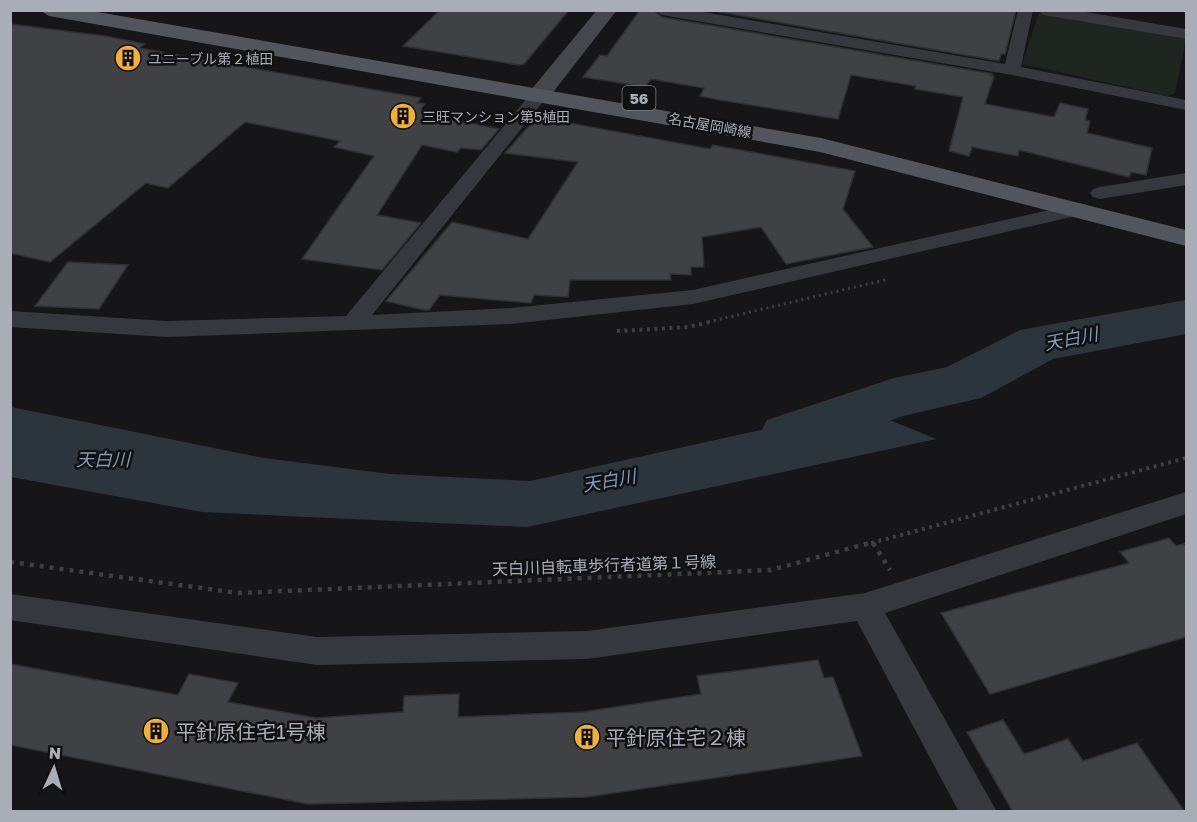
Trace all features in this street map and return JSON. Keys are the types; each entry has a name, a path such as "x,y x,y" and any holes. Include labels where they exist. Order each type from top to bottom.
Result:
{"main road":[{"name":"名古屋岡崎線","path":"49,10 829,131 1100,194 1186,238"},
{"name":"名古屋岡崎線","path":"129,10 544,88 821,145 1080,209 1186,215"}],"street":[{"path":"352,324 608,10"},
{"path":"662,10 1012,70 1186,105"},
{"path":"769,28 776,10"},
{"path":"1012,70 1026,10"},
{"path":"1044,10 1186,34"},
{"path":"1100,194 1186,179"},
{"path":"10,319 167,329 352,324 511,316 693,297 1080,209"},
{"path":"10,608 317,651 587,645 865,606 1186,503"},
{"path":"865,606 979,812"}],"path":[{"name":"天白川自転車歩行者道第１号線","path":"10,562 238,592 771,570 1186,458"}],"shaded area":[{"path":"1039,13 1186,39 1175,93 1168,96 1022,64"}],"water":[{"name":"天白川","path":"846,402 936,439 527,527 202,512 11,477 11,407 264,458 390,474 530,481 792,423"}],"building":[{"path":"440,10 569,10 524,64 519,65 403,46"},
{"path":"640,10 653,10 662,17 993,74 989,75 994,76 985,104 1054,117 1060,103 1088,109 1085,120 1090,121 1087,133 1152,148 1146,175 1131,172 1129,177 1019,150 1018,156 972,147 969,156 949,151 963,97 915,89 916,86 851,75 838,119 700,96 704,88 651,79 645,87 583,77 600,55 607,56"},
{"path":"708,10 1016,10 1005,54 1001,54 999,61"},
{"path":"10,24 105,36 145,44 139,48 421,98 417,103 425,104 421,109 438,113 435,116 499,129 481,150 461,148 457,152 422,145 377,215 421,223 382,270 302,259 374,156 334,147 340,141 245,122 168,188 146,183 50,262 10,253"},
{"path":"537,117 710,149 713,145 855,171 843,209 873,247 786,264 761,227 702,237 704,267 691,267 691,275 670,274 671,280 570,280 568,297 534,295 531,303 440,295 429,310 424,310 386,301 452,222 528,239 578,162 505,153"},
{"path":"68,262 128,265 99,309 35,306"},
{"path":"1169,538 1176,546 1186,543 1186,637 990,694 941,613 1129,563 1120,552"},
{"name":"平針原住宅２棟","path":"818,660 824,678 833,677 862,756 587,797 308,804 10,745 10,664 178,695 189,674 238,683 228,702 316,718 403,712 404,696 459,694 458,717 583,712 701,694 697,676"},
{"path":"1003,720 1024,754 1068,739 1083,761 1137,743 1185,812 1013,812 967,732"}],"waterway":[{"name":"天白川","path":"788,435 894,398 961,384 1039,343 1186,317"}],"place":[{"name":"ユニーブル第２植田","path":"128,58"},
{"name":"三旺マンション第5植田","path":"403,116"},
{"name":"平針原住宅1号棟","path":"156,731"},
{"name":"平針原住宅２棟","path":"587,737"}]}
